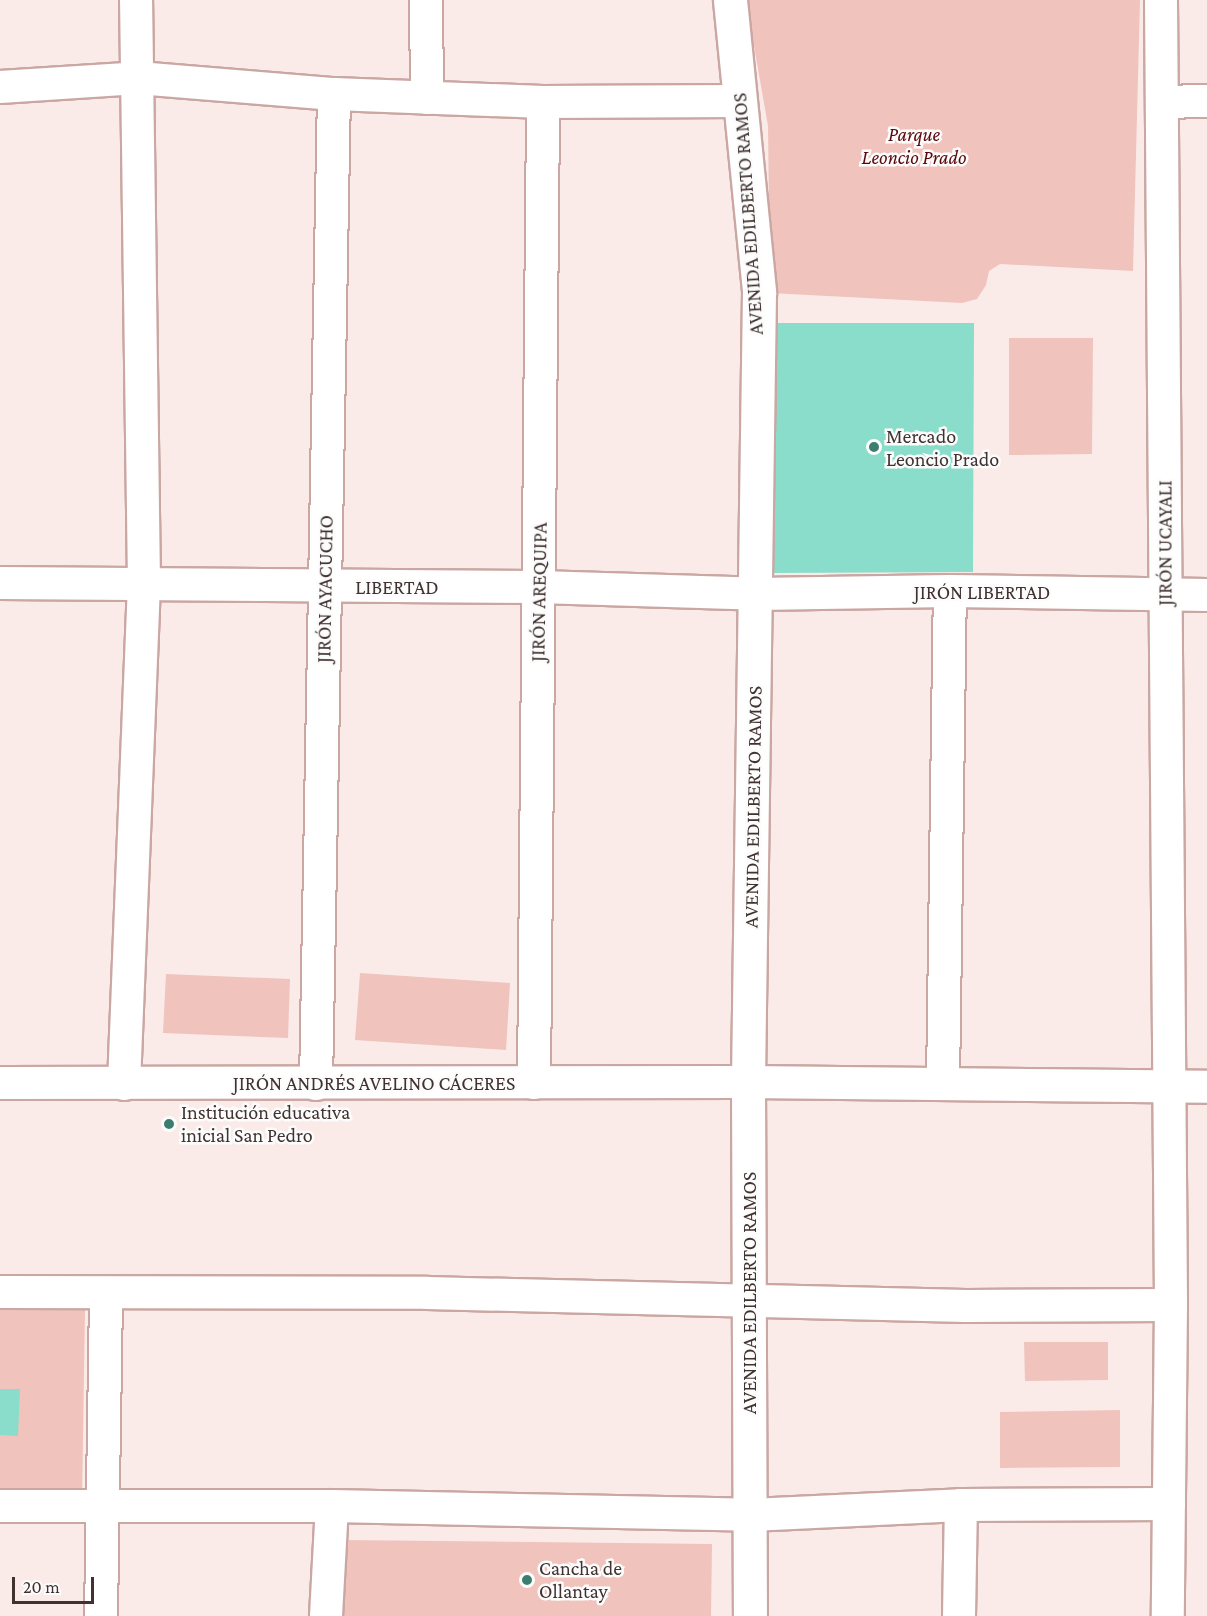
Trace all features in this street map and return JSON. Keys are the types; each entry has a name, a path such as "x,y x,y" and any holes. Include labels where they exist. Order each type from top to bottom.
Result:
{"street":[{"path":"123,1084 144,584 136,0"},
{"path":"426,0 427,98"},
{"name":"AVENIDA EDILBERTO RAMOS","path":"730,0 759,292 758,594 748,1082 750,1616"},
{"name":"JIRÓN UCAYALI","path":"1161,0 1171,1305 1168,1616"},
{"path":"0,87 138,78 334,94 427,98 543,102 740,100"},
{"name":"JIRÓN AYACUCHO","path":"316,1084 334,94"},
{"path":"1162,102 1207,101"},
{"name":"JIRÓN AREQUIPA","path":"534,1083 543,102"},
{"name":"LIBERTAD","path":"0,584 539,587 758,594"},
{"path":"943,1084 950,591"},
{"name":"JIRÓN LIBERTAD","path":"758,594 950,591 1207,595"},
{"name":"JIRÓN ANDRÉS AVELINO CÁCERES","path":"0,1083 748,1082 1207,1087"},
{"path":"0,1292 748,1298 966,1306 1171,1305"},
{"path":"100,1616 106,1294"},
{"path":"0,1506 332,1506 751,1515 961,1505 1169,1504"},
{"path":"959,1616 961,1505"},
{"path":"326,1616 332,1506"}],"green space":[{"name":"Parque Leoncio Prado","path":"746,0 1140,0 1133,271 1000,264 989,271 986,285 977,299 962,303 770,293 768,126"},
{"path":"1009,338 1093,338 1092,454 1009,455"},
{"path":"360,973 510,983 506,1050 355,1040"},
{"path":"166,974 290,979 288,1038 163,1033"},
{"path":"0,1310 85,1310 82,1501 0,1500"},
{"path":"1024,1342 1108,1342 1108,1380 1025,1381"},
{"path":"1120,1410 1120,1467 1000,1468 1000,1412"},
{"name":"Cancha de Ollantay","path":"344,1540 712,1544 711,1616 343,1616"}],"building":[{"name":"Mercado Leoncio Prado","path":"774,323 974,323 973,572 773,573"},
{"path":"0,1389 20,1389 18,1436 0,1435"}],"place":[{"name":"Mercado Leoncio Prado","path":"874,447"},
{"name":"Institución educativa inicial San Pedro","path":"169,1124"},
{"name":"Cancha de Ollantay","path":"527,1580"}]}
